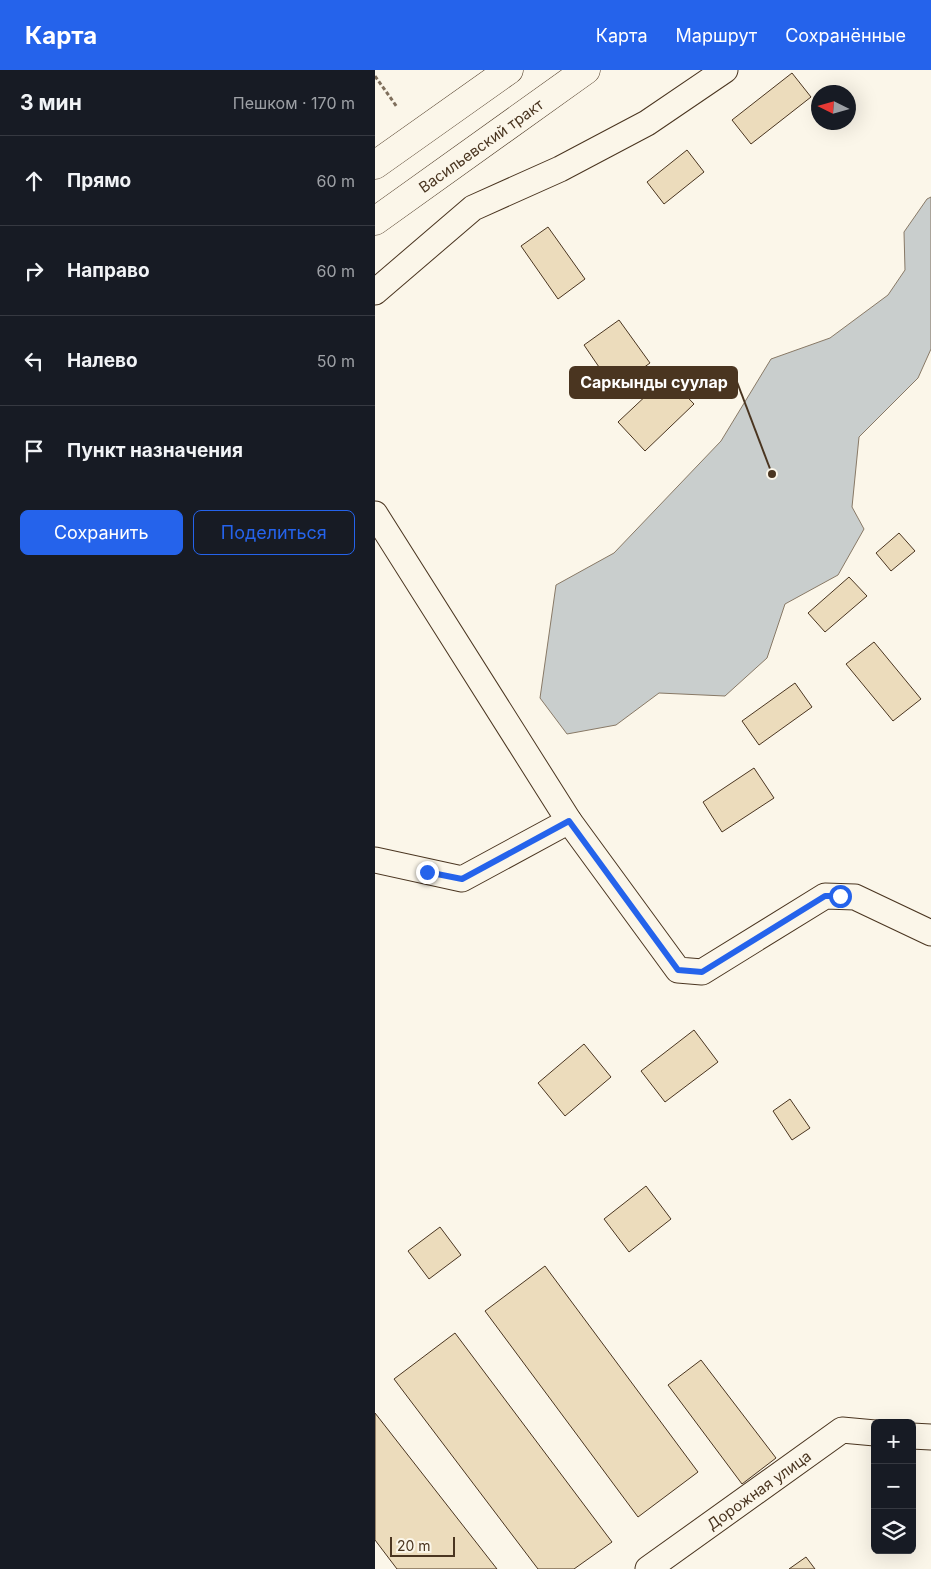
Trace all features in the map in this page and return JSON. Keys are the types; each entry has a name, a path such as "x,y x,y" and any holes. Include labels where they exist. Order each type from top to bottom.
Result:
{"main road":[{"path":"375,165 509,70"},
{"name":"Васильевский тракт","path":"375,221 586,70"}],"street":[{"path":"375,292 473,208 560,169 647,123 725,70"},
{"path":"375,514 569,821 678,970 702,972 825,896 855,897 931,933"},
{"path":"375,860 462,879 569,821"},
{"name":"Дорожная улица","path":"649,1569 842,1430 871,1433"},
{"path":"916,1436 931,1437"}],"path":[{"path":"375,76 397,107"}],"shaded area":[{"path":"931,197 931,349 918,378 859,437 852,507 864,529 838,575 785,604 767,658 725,696 659,693 616,725 567,734 540,698 556,585 614,553 721,441 771,359 830,338 888,295 905,270 904,232 927,199"}],"building":[{"path":"792,73 811,97 751,144 732,120"},
{"path":"687,150 704,172 664,204 647,182"},
{"path":"548,227 585,279 558,299 521,246"},
{"path":"619,320 650,363 614,389 584,345"},
{"path":"667,376 694,404 645,451 618,422"},
{"path":"899,533 915,551 891,571 876,553"},
{"path":"849,577 867,596 825,632 808,613"},
{"path":"874,642 921,699 893,721 846,664"},
{"path":"795,683 812,707 759,745 742,721"},
{"path":"754,768 774,798 722,832 703,802"},
{"path":"694,1030 718,1062 665,1102 641,1071"},
{"path":"584,1044 611,1077 565,1116 538,1083"},
{"path":"790,1099 810,1128 792,1140 773,1111"},
{"path":"646,1186 671,1219 629,1252 604,1219"},
{"path":"440,1227 461,1255 429,1279 408,1251"},
{"path":"545,1266 698,1472 638,1517 485,1311"},
{"path":"455,1333 612,1542 574,1569 538,1569 394,1379"},
{"path":"701,1360 776,1458 742,1484 668,1385"},
{"path":"375,1413 497,1569 397,1569 375,1540"},
{"path":"806,1557 815,1569 789,1569"}],"place":[{"name":"Саркынды суулар","path":"772,474"}],"route":[{"path":"427,872 462,879 569,821 678,970 702,972 825,896 840,896"}]}
